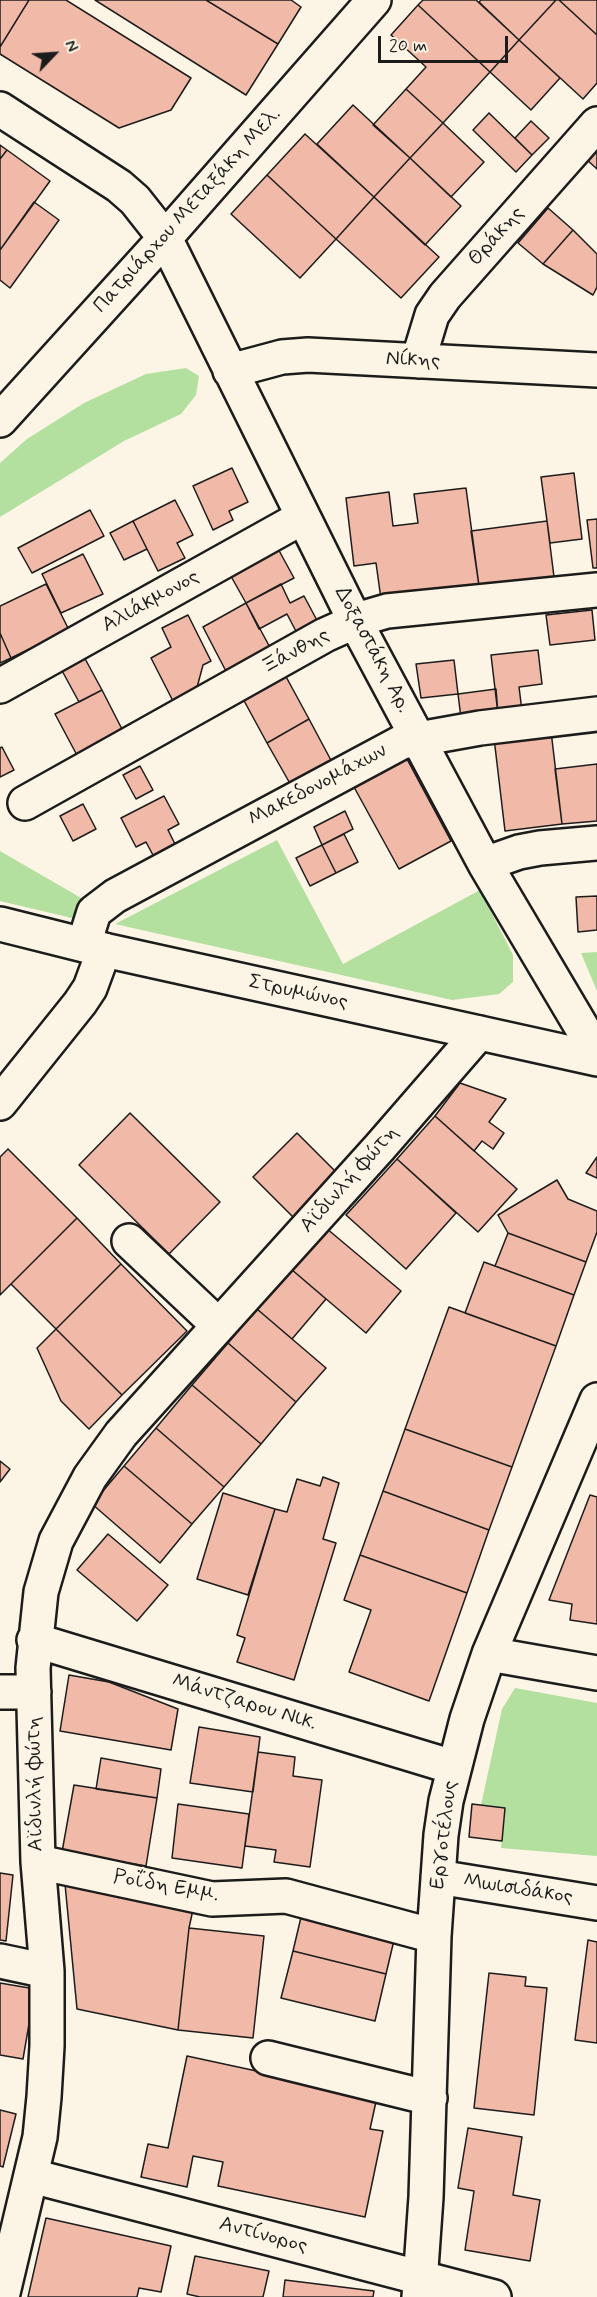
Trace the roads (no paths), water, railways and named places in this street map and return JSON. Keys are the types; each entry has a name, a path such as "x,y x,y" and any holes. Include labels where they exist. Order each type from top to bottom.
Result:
{"street":[{"name":"Πατριάρχου Μεταξάκη Μελ.","path":"0,420 165,238 374,0"},
{"name":"Δοξαστάκη Αρ.","path":"0,110 119,186 135,200 165,238 355,621 485,864 597,1053"},
{"name":"Θράκης","path":"418,361 432,315 445,296 597,124"},
{"name":"Νίκης","path":"230,371 282,357 308,355 597,370"},
{"name":"Αλιάκμονος","path":"0,686 303,517"},
{"name":"Ξάνθης","path":"25,802 325,635 355,621 387,611 597,590"},
{"name":"Μακεδονομάχων","path":"0,1103 90,988 95,947 88,928 94,912 115,896 402,742 480,728 597,714"},
{"path":"485,864 519,852 540,848 597,843"},
{"name":"Στρυμώνος","path":"0,924 597,1059"},
{"name":"Αϊδινλή Φώτη","path":"2,2297 32,2176 40,2137 44,2097 47,1971 38,1862 34,1640 40,1592 56,1541 90,1477 121,1434 480,1033"},
{"path":"129,1241 218,1325"},
{"name":"Εργοτέλους","path":"420,2287 430,2097 434,1936 441,1835 453,1767 466,1719 489,1654 597,1400"},
{"name":"Μάντζαρου Νικ.","path":"34,1640 453,1767"},
{"path":"489,1654 597,1674"},
{"path":"0,1692 34,1692"},
{"name":"Ροΐδη Εμμ.","path":"38,1862 212,1899 286,1896 434,1936"},
{"name":"Μωισιδάκος","path":"438,1878 597,1903"},
{"path":"0,1962 47,1971"},
{"path":"268,2058 430,2097"},
{"name":"Αντίνορος","path":"32,2176 420,2287 494,2297"}]}
